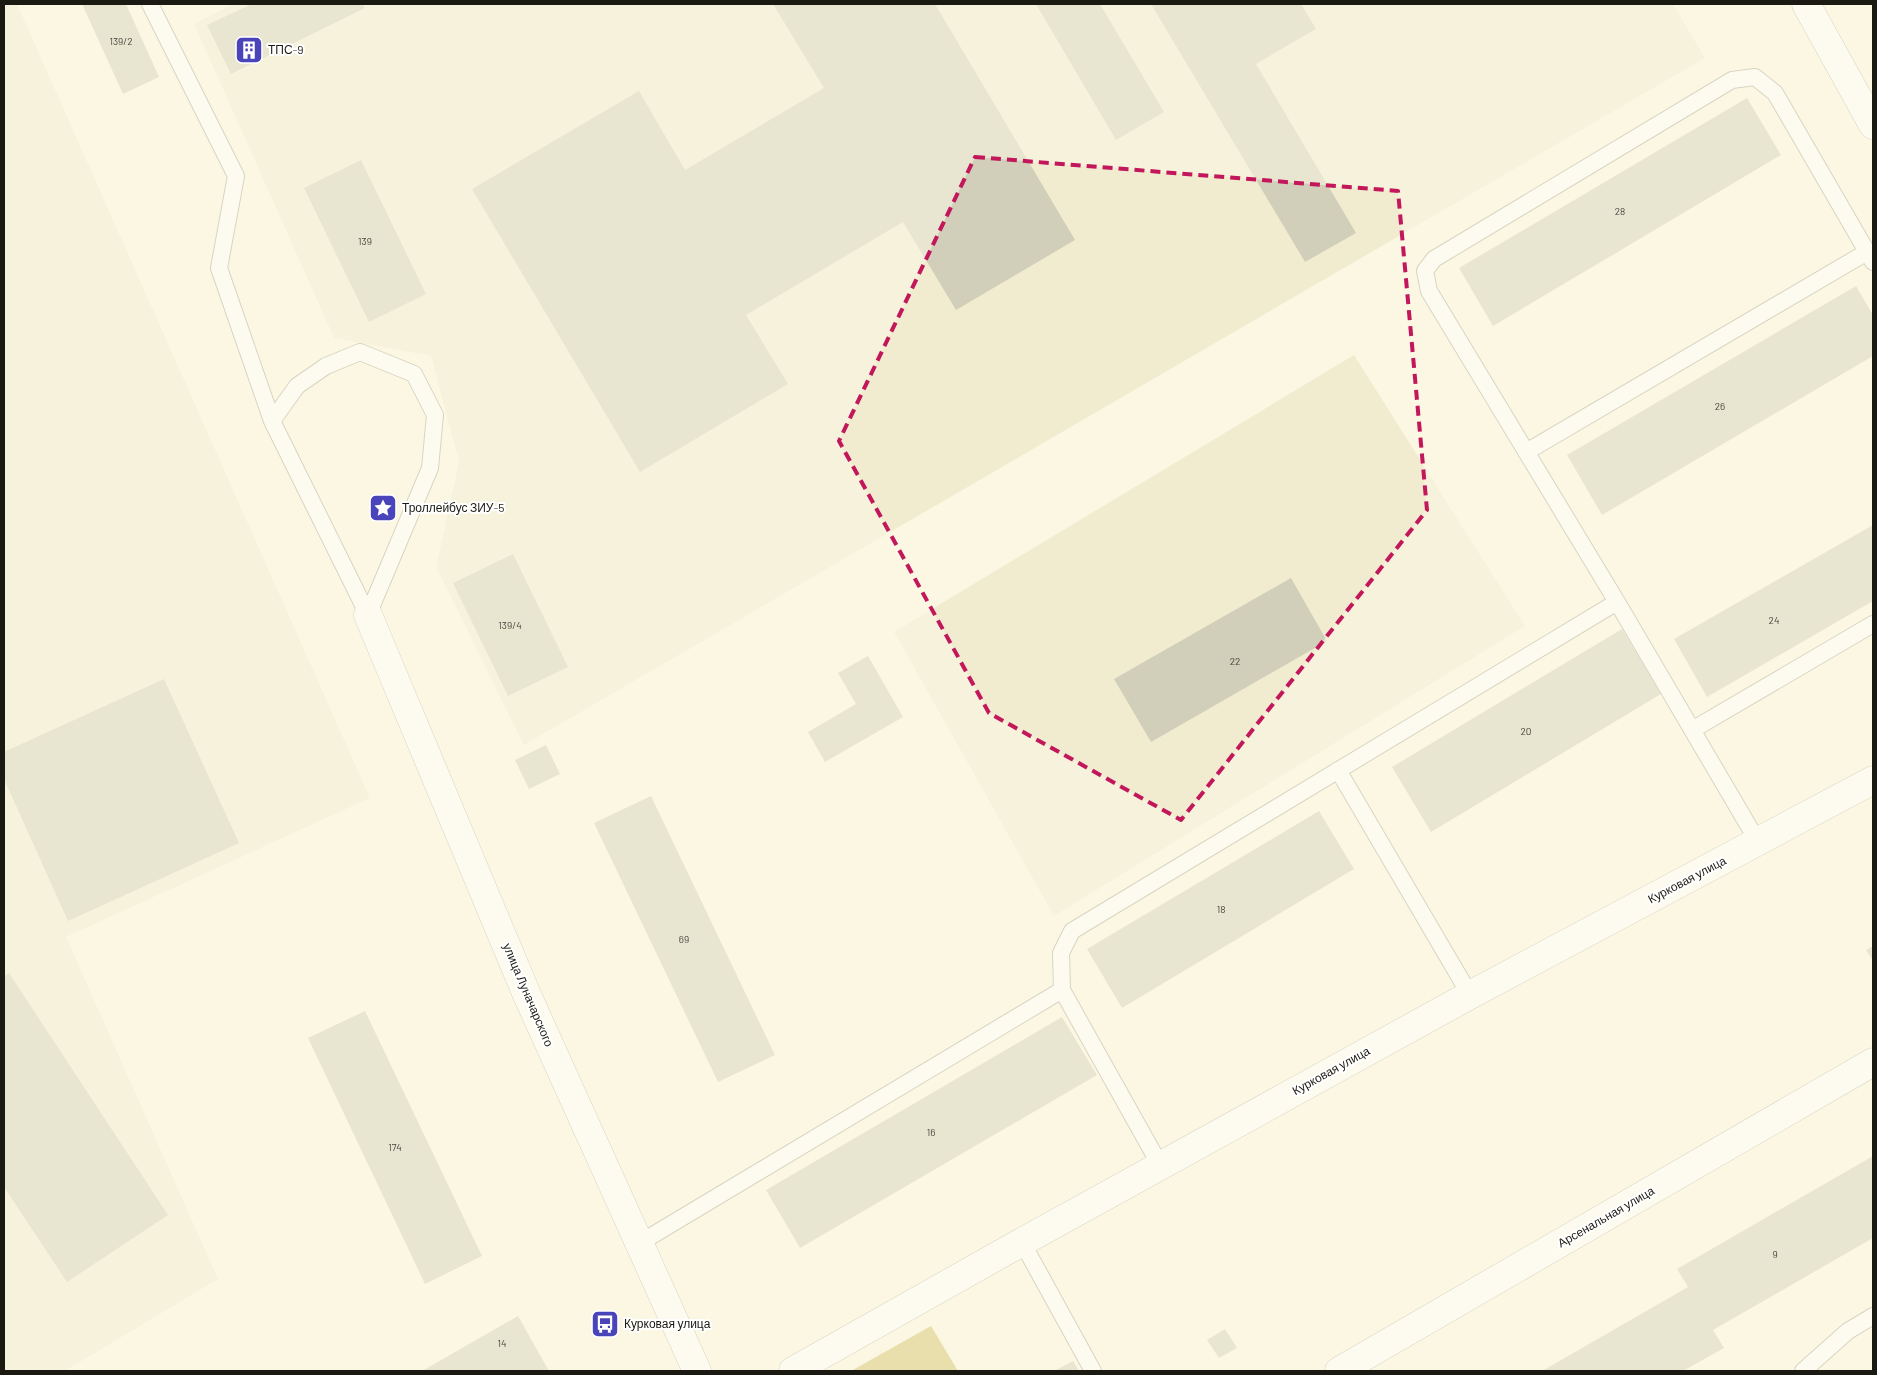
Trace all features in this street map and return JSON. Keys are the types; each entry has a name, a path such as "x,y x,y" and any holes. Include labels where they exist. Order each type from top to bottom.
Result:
{"street":[{"path":"1806,4 1873,125"},
{"name":"улица Луначарского","path":"368,615 527,995 697,1371"},
{"name":"Курковая улица","path":"793,1371 1160,1165 1470,995 1873,780"},
{"name":"Арсенальная улица","path":"1339,1371 1873,1062"}],"lane":[{"path":"150,4 236,176 219,268 272,421 368,615"},
{"path":"1526,452 1870,257 1775,93 1755,77 1732,80 1434,259 1425,272 1429,291 1526,452 1617,602 1758,842"},
{"path":"272,421 298,386 326,366 360,352 414,374 435,415 430,468 368,615"},
{"path":"1160,1165 1062,990 1061,953 1072,931 1617,602"},
{"path":"1692,730 1873,624"},
{"path":"1338,770 1470,995"},
{"path":"638,1244 1062,990"},
{"path":"1022,1242 1092,1371"},
{"path":"1803,1371 1848,1331 1873,1316"}],"highlighted area":[{"path":"975,157 1398,191 1427,510 1181,820 989,713 839,441"}],"shaded area":[{"path":"4,4 17,4 370,798 66,937 218,1279 65,1371 4,1371"},
{"path":"233,4 1673,4 1705,58 524,745 436,567 459,462 431,356 334,338 194,24"},
{"path":"1354,355 1525,626 1054,916 894,632"},
{"path":"931,1326 958,1371 851,1371"}],"building":[{"path":"82,4 126,4 159,77 123,94"},
{"name":"ТПС-9","path":"252,4 362,4 365,8 231,74 207,25"},
{"path":"773,4 935,4 1075,240 956,310 903,222 746,315 788,384 640,472 472,189 639,91 685,170 824,88"},
{"path":"1036,4 1100,4 1164,112 1116,140"},
{"path":"1151,4 1301,4 1316,29 1256,64 1356,233 1305,262"},
{"path":"1747,98 1781,155 1493,326 1459,268"},
{"path":"361,160 426,294 369,322 304,188"},
{"path":"1856,286 1873,315 1873,356 1602,515 1567,455"},
{"path":"1873,525 1873,601 1707,697 1674,639"},
{"path":"513,554 568,667 508,696 453,583"},
{"path":"1291,578 1327,641 1151,742 1114,679"},
{"path":"1622,629 1661,694 1431,832 1392,767"},
{"path":"868,656 903,717 825,762 808,732 856,704 838,673"},
{"path":"164,679 239,843 68,921 4,779 4,752"},
{"path":"546,745 560,774 529,789 515,760"},
{"path":"651,796 775,1055 718,1082 594,823"},
{"path":"1319,811 1354,869 1122,1008 1087,949"},
{"path":"1873,946 1873,961 1866,950"},
{"path":"9,973 168,1215 67,1282 4,1187 4,977"},
{"path":"365,1011 482,1256 425,1284 308,1038"},
{"path":"1062,1017 1097,1075 800,1248 766,1190"},
{"path":"1873,1156 1873,1238 1713,1330 1724,1348 1683,1371 1542,1371 1688,1287 1677,1269"},
{"path":"518,1316 549,1371 422,1371"},
{"path":"1225,1329 1237,1348 1219,1358 1207,1340"},
{"path":"1073,1361 1079,1371 1054,1371"}],"place":[{"name":"ТПС-9","path":"249,50"},
{"name":"Троллейбус ЗИУ-5","path":"383,508"},
{"name":"Курковая улица","path":"605,1324"}]}
